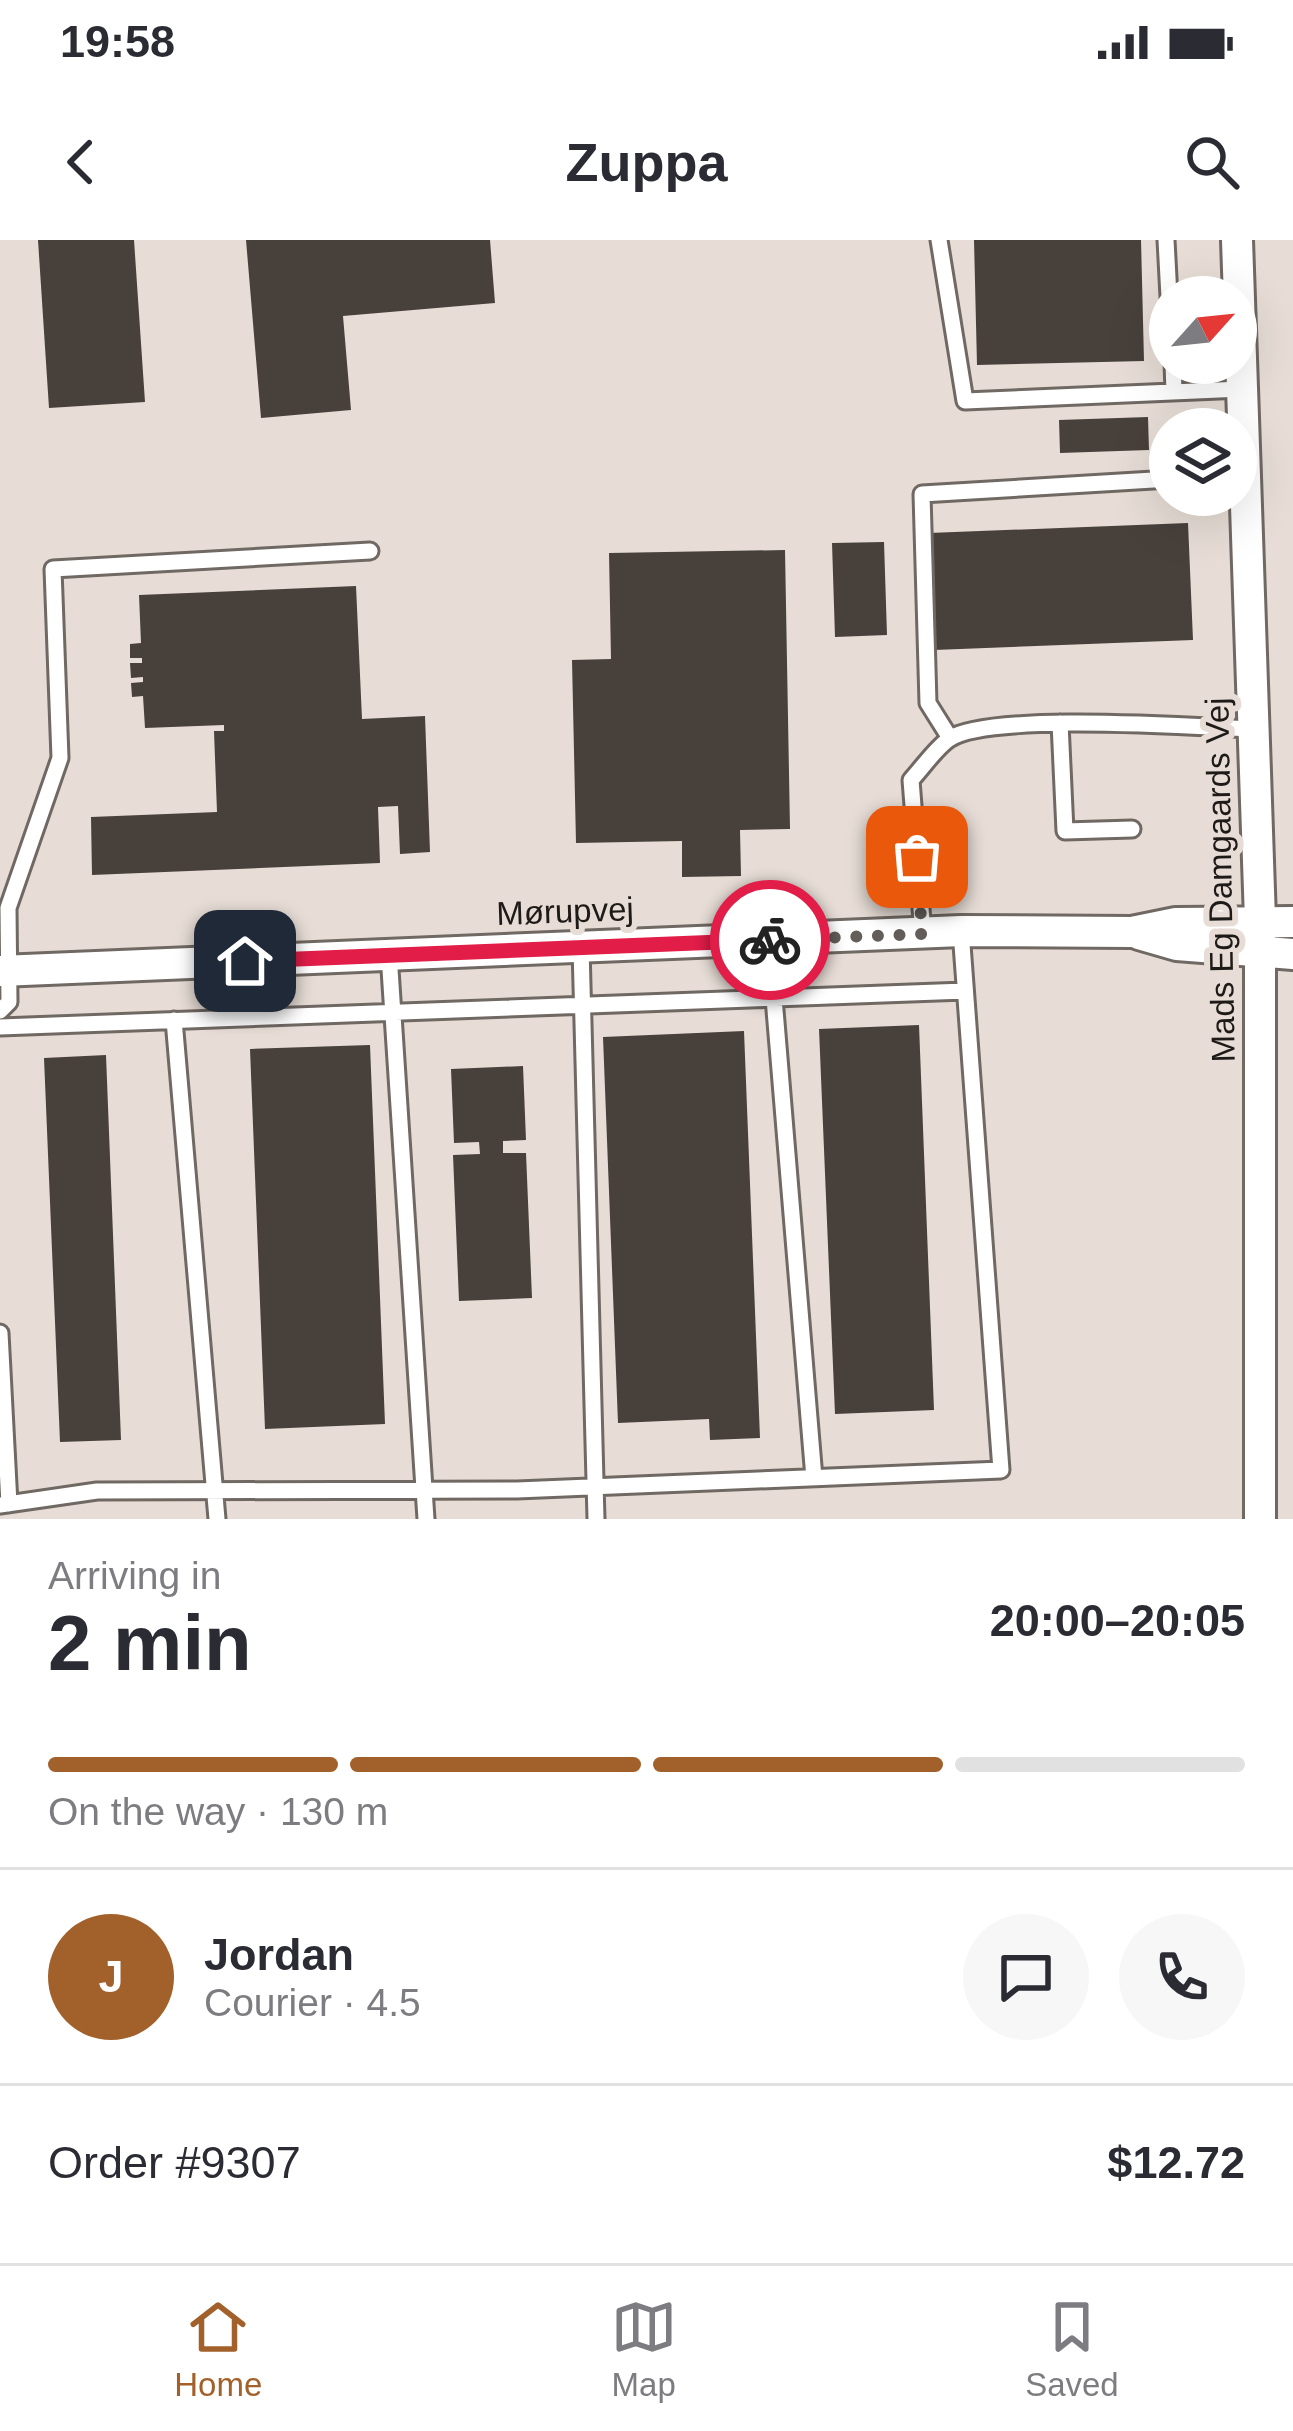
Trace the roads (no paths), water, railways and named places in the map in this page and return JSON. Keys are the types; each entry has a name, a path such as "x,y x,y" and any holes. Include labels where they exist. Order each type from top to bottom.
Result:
{"street":[{"name":"Mads Eg Damgaards Vej","path":"1237,240 1242,408"},
{"name":"Mads Eg Damgaards Vej","path":"1242,516 1260,920 1261,1519"},
{"name":"Mørupvej","path":"3,971 962,931 1132,932 1176,923 1293,922"},
{"name":"Mørupvej","path":"1132,932 1177,945 1293,953"}],"lane":[{"path":"939,240 965,401 1242,389"},
{"path":"1166,240 1168,276"},
{"path":"1174,384 1174,392"},
{"path":"950,739 928,703 922,494 1149,480"},
{"path":"0,1011 9,1002 3,971 8,908 60,758 52,569 370,551"},
{"path":"1060,723 1065,831 1132,829"},
{"path":"922,934 911,780 950,739 975,729 1060,723 1253,729"},
{"path":"0,1334 4,1504 97,1491 598,1487 1001,1470 962,931"},
{"path":"581,947 596,1519"},
{"path":"388,954 426,1519"},
{"path":"0,1027 965,991"},
{"path":"774,998 814,1478"},
{"path":"174,1020 218,1519"}]}
